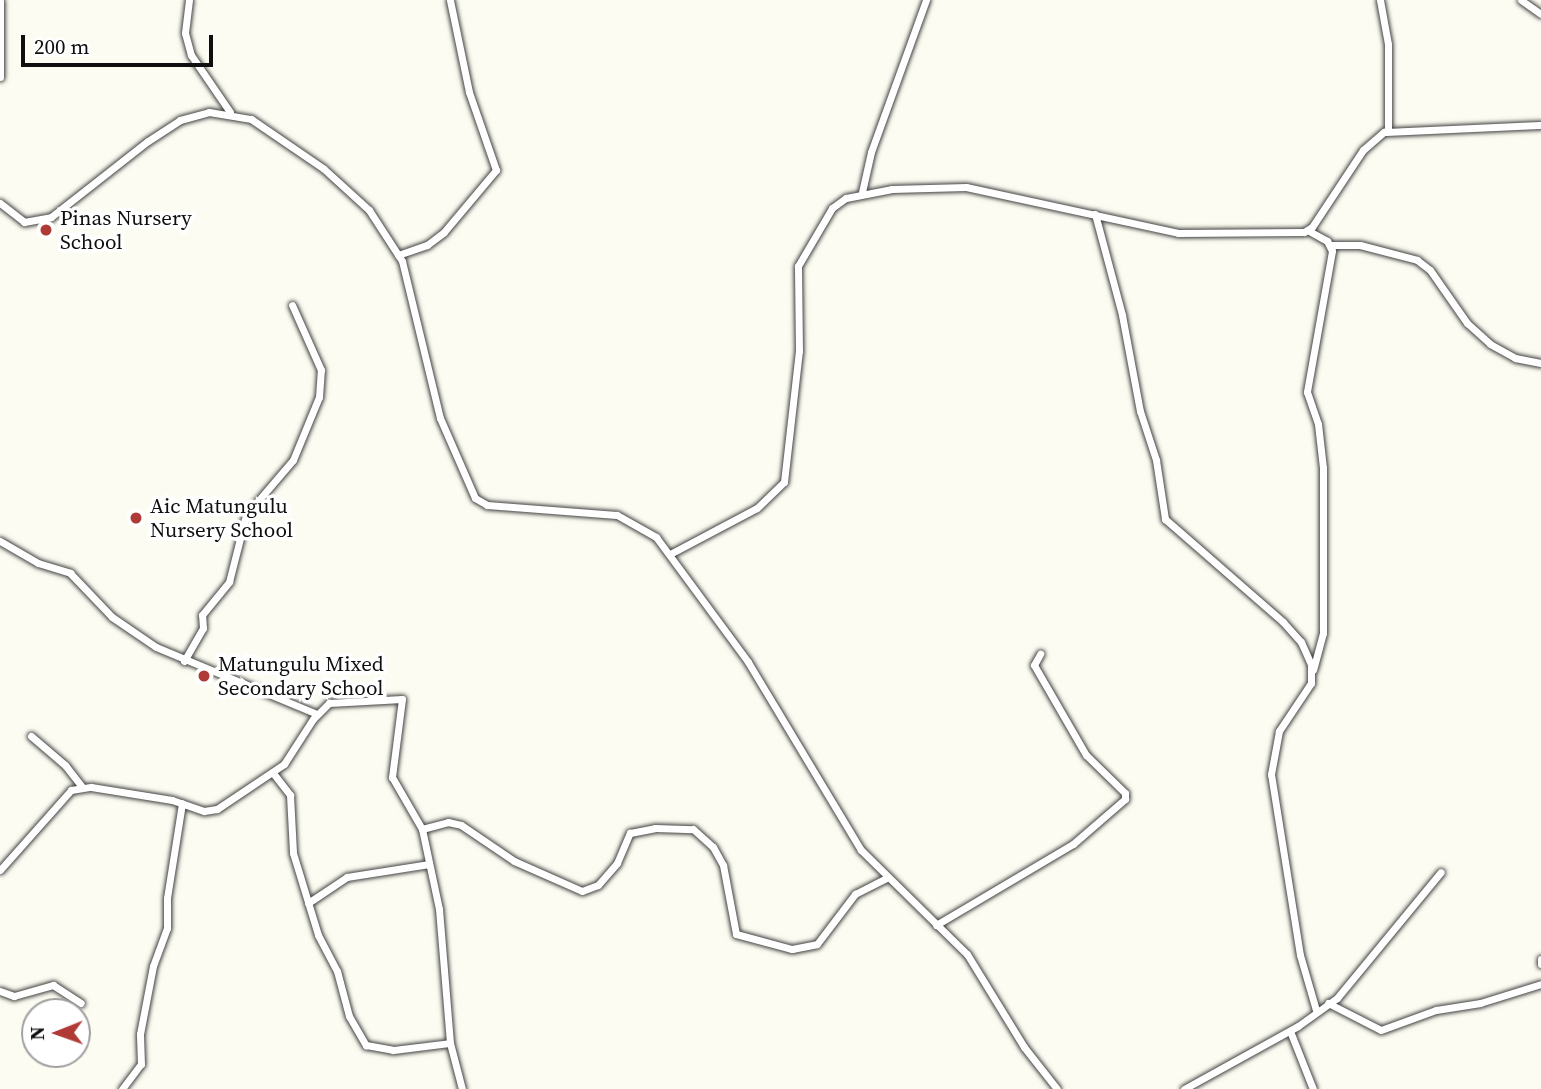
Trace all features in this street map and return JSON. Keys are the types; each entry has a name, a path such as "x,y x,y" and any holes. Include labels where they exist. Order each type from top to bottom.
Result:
{"street":[{"path":"189,0 185,33 191,55 231,112"},
{"path":"398,255 427,245 444,233 496,170 469,92 450,0"},
{"path":"862,192 871,152 926,0"},
{"path":"1380,0 1388,44 1388,130"},
{"path":"1521,0 1541,14"},
{"path":"0,1 0,77"},
{"path":"0,203 24,222 51,218 93,180 180,120 209,112 231,112 251,119 324,169 369,210 398,255 412,294 423,359 440,418 475,498 487,505 617,515 646,529 670,554 748,662 849,832 886,878 975,965 1024,1047 1057,1089"},
{"path":"1309,231 1363,150 1388,130 1541,125"},
{"path":"670,554 757,508 784,482 799,351 798,266 832,208 862,192 966,187 1178,233 1309,231 1331,244 1360,245 1417,260 1430,270 1467,323 1490,344 1515,358 1541,363"},
{"path":"1095,214 1122,315 1140,411 1156,460 1165,519 1297,637 1312,672"},
{"path":"1316,1010 1300,955 1271,774 1279,731 1308,687 1323,632 1323,468 1318,424 1307,392 1330,275 1331,244"},
{"path":"184,661 203,628 202,615 221,595 233,572 246,515 293,460 319,397 321,370 292,305"},
{"path":"0,541 27,558 70,573 111,617 184,661 317,714"},
{"path":"936,925 1073,844 1125,799 1125,793 1086,755 1034,664 1040,654"},
{"path":"0,870 57,802 82,787 182,803 204,811 217,809 273,773 291,755 317,714 336,701 402,699 392,777 422,829 439,909 450,1043 462,1089"},
{"path":"31,736 72,772 82,787"},
{"path":"273,773 290,795 293,853 318,935 337,971 349,1016 367,1047 393,1051 450,1043"},
{"path":"122,1089 141,1064 140,1034 153,966 167,928 166,898 182,803"},
{"path":"422,829 447,822 461,825 514,861 582,891 604,879 633,832 693,829 713,847 723,865 736,934 792,949 817,944 855,894 886,878"},
{"path":"308,903 347,877 429,864"},
{"path":"1184,1089 1290,1031 1342,993 1441,872"},
{"path":"1328,1003 1381,1030 1436,1010 1480,1003 1541,984"},
{"path":"0,991 24,995 49,985 72,998"},
{"path":"1290,1031 1313,1089"}],"place":[{"name":"Pinas Nursery School","path":"46,230"},
{"name":"Aic Matungulu Nursery School","path":"136,518"},
{"name":"Matungulu Mixed Secondary School","path":"204,676"}]}
